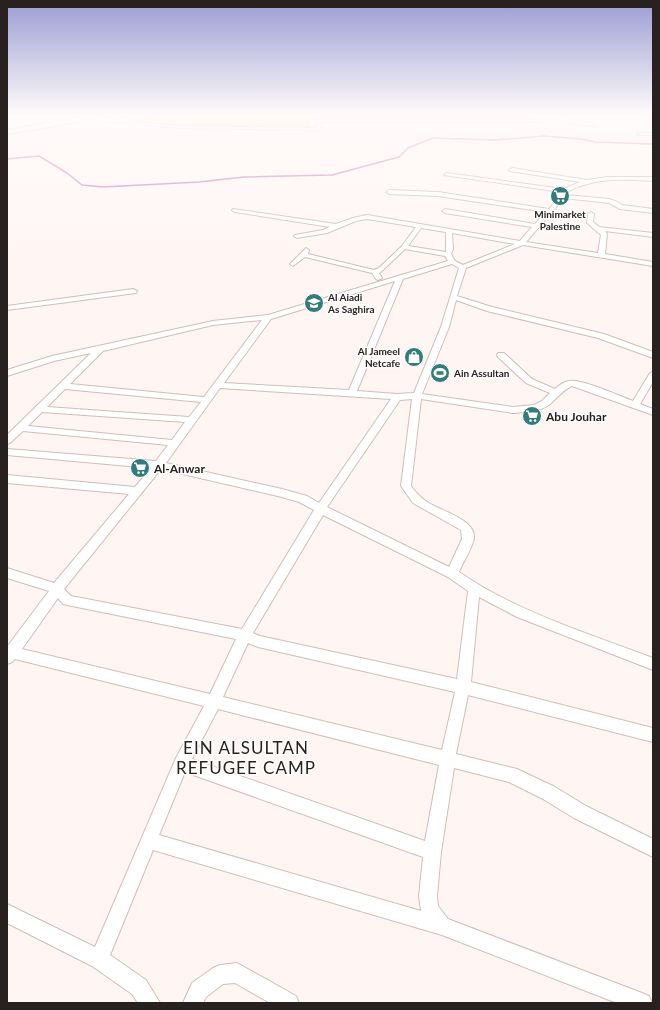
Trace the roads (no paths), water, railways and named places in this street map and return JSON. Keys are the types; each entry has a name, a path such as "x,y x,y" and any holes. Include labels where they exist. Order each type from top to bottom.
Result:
{"street":[{"path":"512,170 585,181 618,178 653,179"},
{"path":"447,175 609,201 620,207 653,211"},
{"path":"452,574 468,539 468,532 465,527 419,502 410,494 406,486 417,396 444,327 463,267 522,243 563,194 574,185 585,181"},
{"path":"389,192 438,194 550,211"},
{"path":"235,210 336,226"},
{"path":"445,211 536,226"},
{"path":"591,214 590,223 604,234 601,256"},
{"path":"296,236 325,232 355,219 367,217 449,232 653,264"},
{"path":"293,264 305,252 375,272 381,269 404,247 419,227"},
{"path":"599,229 653,235"},
{"path":"449,232 450,258"},
{"path":"404,247 450,258 463,267"},
{"path":"7,373 52,359 213,323 268,317 317,304 400,278 450,258"},
{"path":"375,272 380,284"},
{"path":"352,393 400,278"},
{"path":"7,308 133,291"},
{"path":"453,297 490,309 601,336 653,355"},
{"path":"268,317 220,385 158,465 57,589 9,655 214,702 511,776 549,793 580,812 653,848"},
{"path":"7,441 22,428 100,349"},
{"path":"501,355 529,381 555,392"},
{"path":"635,405 653,375"},
{"path":"220,385 397,397 417,396 513,410 523,410 537,407 545,403 555,392 571,383 584,386 653,412"},
{"path":"63,386 208,400"},
{"path":"98,959 180,763 214,702 245,634 321,508 397,397"},
{"path":"41,409 192,420"},
{"path":"22,428 175,443"},
{"path":"7,452 158,465 303,499 341,520 452,574 474,589 522,613 653,664"},
{"path":"7,479 137,491"},
{"path":"7,573 57,589 67,600 245,634 258,641 463,687 653,735"},
{"path":"442,926 434,917 429,908 428,902 432,852 447,761 463,687 474,589"},
{"path":"180,763 432,852"},
{"path":"148,840 442,926 642,1003"},
{"path":"7,913 98,959 139,987 150,1003"},
{"path":"193,1003 198,990 220,975 238,973 289,1003"}],"waterway":[{"path":"47,161 67,173 82,185 103,187 199,182 244,177 332,175 384,161"}],"place":[{"name":"Minimarket Palestine","path":"560,196"},
{"name":"Al Aiadi As Saghira","path":"314,303"},
{"name":"Al Jameel Netcafe","path":"414,357"},
{"name":"Ain Assultan","path":"440,373"},
{"name":"Abu Jouhar","path":"532,416"},
{"name":"Al-Anwar","path":"140,468"}],"district":[{"name":"EIN ALSULTAN REFUGEE CAMP","path":"246,757"}]}
